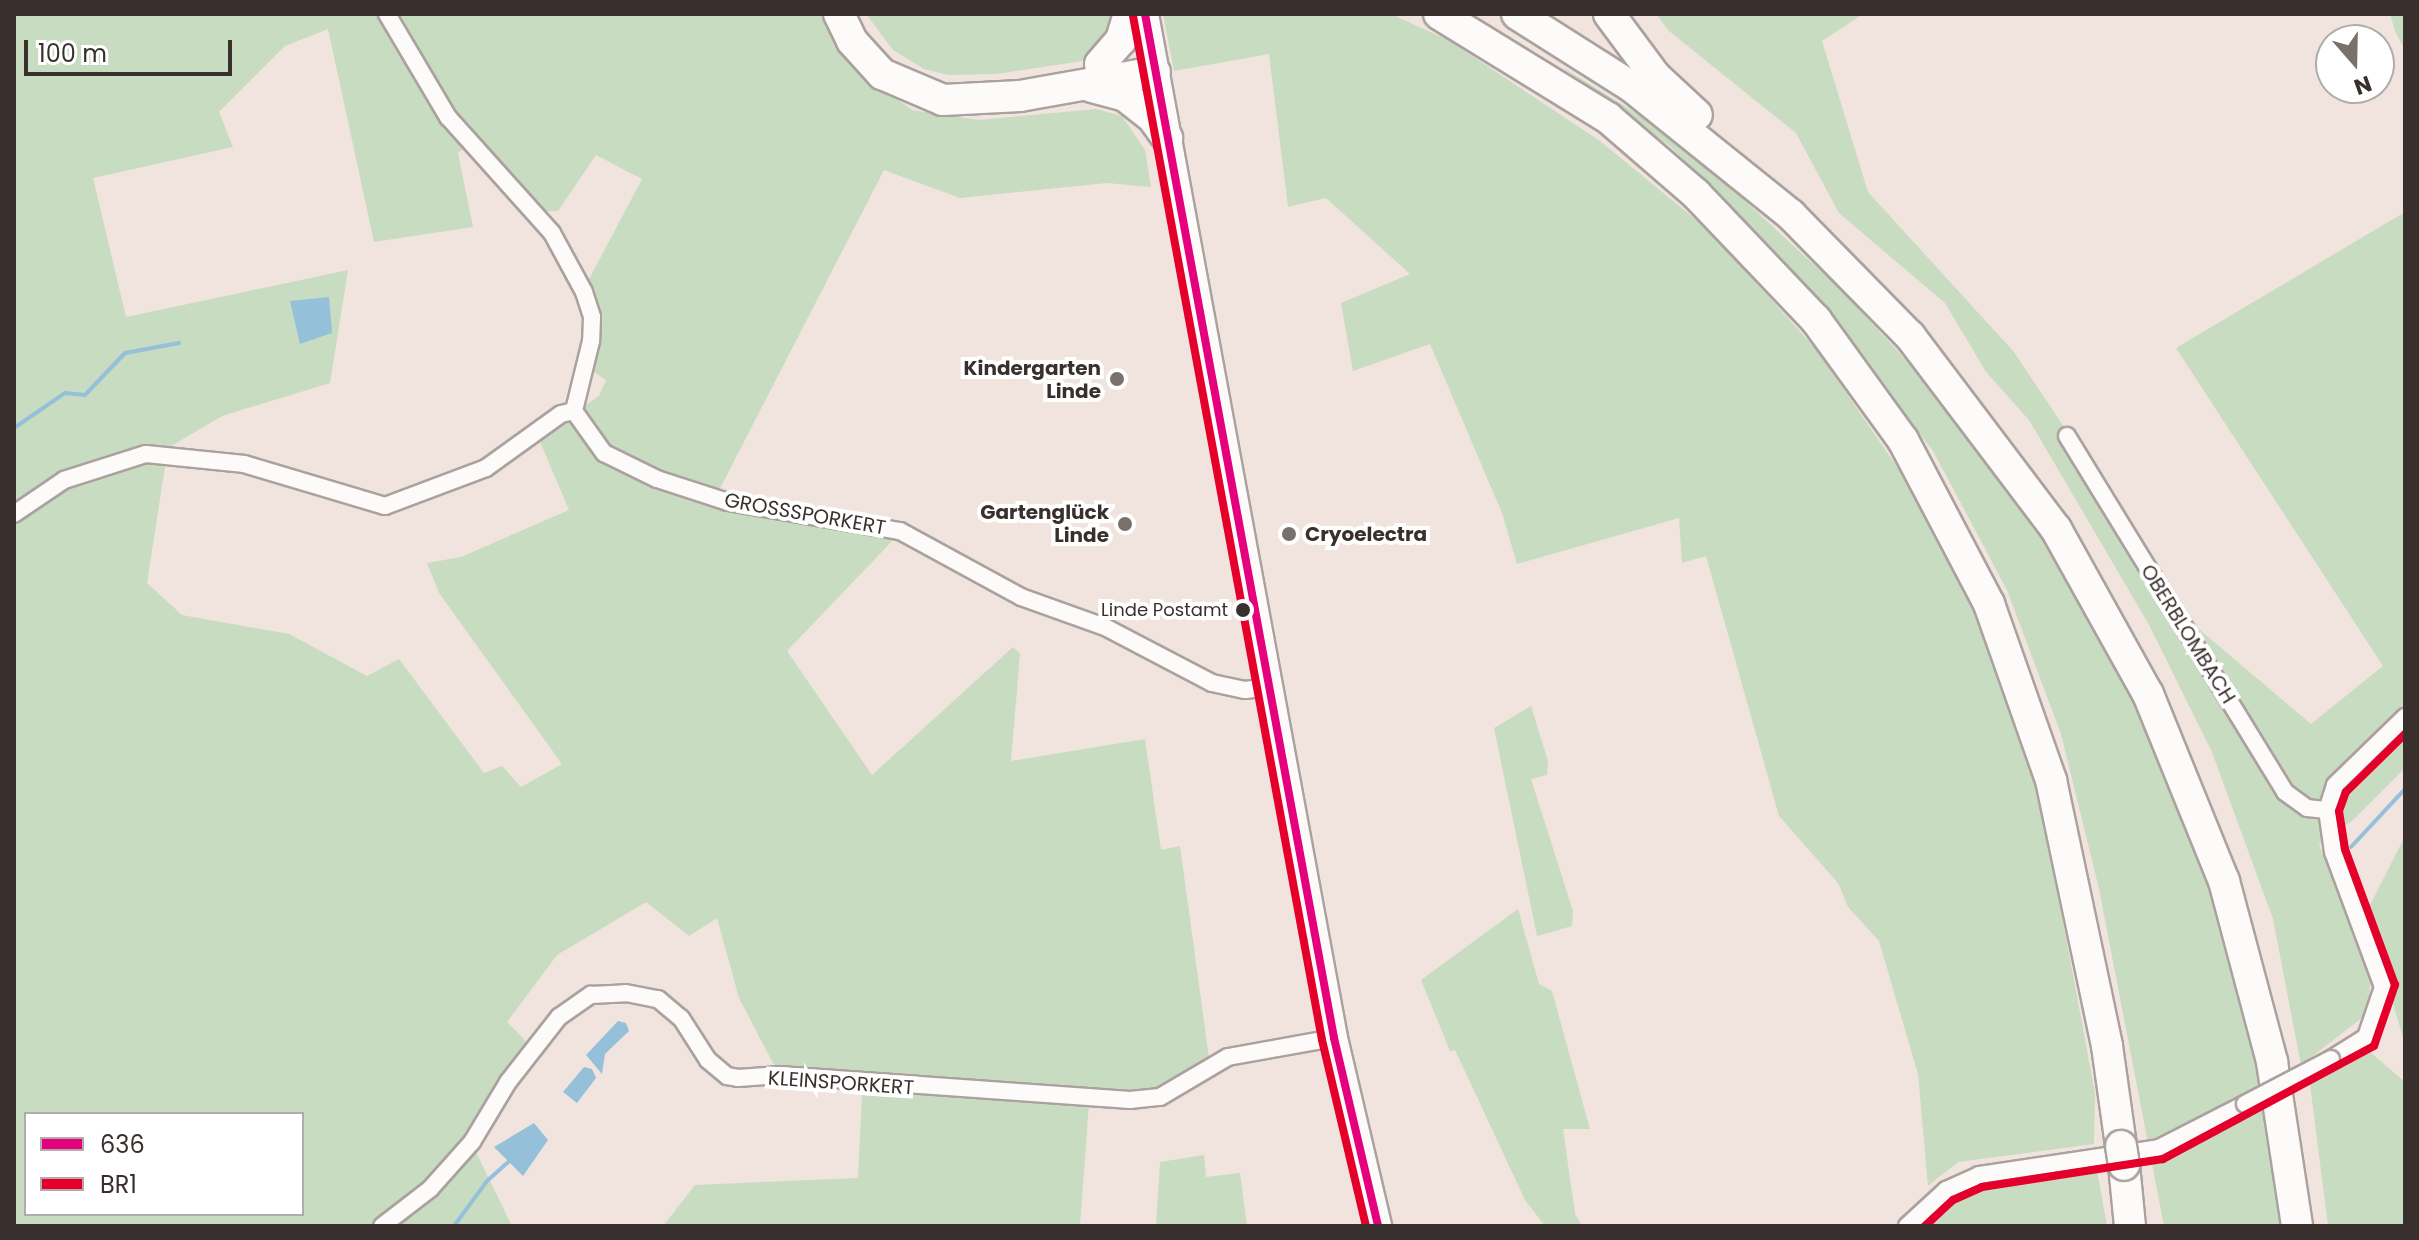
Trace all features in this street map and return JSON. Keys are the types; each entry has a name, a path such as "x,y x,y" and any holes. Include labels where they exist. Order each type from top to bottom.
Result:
{"highway":[{"path":"839,14 852,41 882,74 920,95 966,102 1153,63"},
{"path":"858,14 887,55 932,79 983,83 1093,75 1125,96 1167,138"},
{"path":"1093,75 1121,40 1129,14"},
{"path":"1439,14 1608,118 1696,194 1816,320 1903,440 1989,604 2051,780 2107,1046 2130,1226"},
{"path":"1517,14 1632,87 1749,177 1910,336 1998,446 2064,542 2141,680 2195,803 2244,948 2272,1062 2297,1226"},
{"path":"1609,14 1655,76 1729,142 1749,177"}],"main road":[{"path":"1145,14 1334,1038 1378,1226"}],"street":[{"path":"14,514 64,480 146,454 244,464 385,506 486,468 561,414 574,411 592,317 552,233 536,220 448,117 387,14"},
{"name":"GROSSSPORKERT","path":"574,411 604,453 657,479 728,502 900,531 1021,597 1105,627 1212,683 1245,690 1270,687"},
{"name":"OBERBLOMBACH","path":"2067,436 2285,792 2307,808 2327,810"},
{"path":"1907,1226 1946,1190 1979,1175 2159,1148 2331,1059 2366,1037 2383,987 2333,852 2327,810 2335,785 2405,717"},
{"name":"KLEINSPORKERT","path":"382,1226 430,1189 472,1142 508,1082 559,1017 591,995 626,993 658,999 681,1018 708,1060 727,1076 738,1078 780,1075 1130,1100 1160,1097 1228,1057 1334,1038"}],"green space":[{"path":"14,14 821,14 838,48 859,72 912,110 979,120 1096,109 1122,116 1145,150 1151,187 1107,183 960,198 884,170 714,500 896,537 787,651 872,775 1013,647 1020,654 1011,761 1145,739 1161,850 1180,846 1209,1058 1156,1089 1090,1090 1080,1226 663,1226 695,1185 858,1178 863,1074 775,1067 739,998 717,918 689,936 646,902 557,955 507,1022 536,1051 473,1146 512,1226 385,1226 447,1167 377,1226 14,1226","holes":["328,29 374,242 473,227 458,153 475,139 542,211 558,211 596,155 642,179 588,281 599,310 600,340 591,370 606,380 599,396 538,437 569,510 461,557 427,563 439,593 562,764 521,787 502,766 484,773 399,659 367,676 289,634 182,615 147,583 168,448 222,416 330,383 348,270 126,317 93,178 233,147 219,112 285,46"]},
{"path":"866,14 1112,14 1107,33 1113,41 1083,61 996,74 948,75 924,69 893,50"},
{"path":"1163,14 1391,14 1448,40 1600,141 1706,228 1816,349 1904,477 1973,608 2039,793 2095,1093 2094,1144 1958,1162 1928,1186 1918,1074 1879,941 1848,907 1838,883 1779,816 1706,556 1682,563 1679,518 1517,564 1502,513 1430,344 1353,371 1341,303 1410,274 1326,198 1288,207 1269,54 1174,71"},
{"path":"1656,14 1863,14 1822,41 1868,192 2014,352 2200,630 2311,724 2383,666 2176,348 2405,212 2405,768 2353,820 2319,844 2371,979 2367,1014 2301,1065 2273,919 2212,752 2148,623 2029,420 1986,372 1945,303 1839,213 1796,133 1669,31"},
{"path":"2390,14 2405,14 2405,50 2395,31 2395,24"},
{"path":"1559,65 1679,140 1835,284 1966,424 2062,560 2125,673 2224,928 2260,1080 2284,1226 2164,1226 2099,889 2061,734 2007,590 1933,451 1820,300 1672,148"},
{"path":"1531,706 1548,761 1547,775 1531,779 1573,911 1572,926 1537,936 1494,728"},
{"path":"2405,836 2405,1044 2366,913"},
{"path":"1518,909 1539,984 1552,991 1590,1129 1563,1129 1575,1214 1582,1226 1545,1226 1525,1200 1455,1050 1450,1051 1421,980"},
{"path":"2369,1051 2405,1082 2403,1226 2328,1226 2310,1084"},
{"path":"1204,1155 1206,1177 1240,1173 1247,1226 1156,1226 1160,1162"},
{"path":"2096,1165 2107,1226 1916,1226 1940,1203 1986,1180"}],"water":[{"path":"329,297 332,333 300,344 290,301"},
{"path":"618,1021 626,1023 629,1031 605,1054 602,1074 586,1055"},
{"path":"584,1067 592,1069 596,1078 577,1103 563,1092"},
{"path":"534,1123 548,1140 523,1176 494,1147"}],"waterway":[{"path":"14,428 65,393 85,395 125,353 179,343"},
{"path":"2351,847 2405,789"},
{"path":"454,1226 487,1181 509,1161"}],"transit line":[{"name":"636","path":"1145,14 1334,1038 1378,1226"},
{"name":"BR1","path":"1133,16 1322,1040 1366,1226"},
{"name":"BR1","path":"1925,1226 1953,1200 1982,1187 2163,1159 2374,1046 2395,985 2345,849 2339,811 2346,792 2405,734"}],"place":[{"name":"Kindergarten Linde","path":"1117,379"},
{"name":"Gartenglück Linde","path":"1125,524"},
{"name":"Cryoelectra","path":"1289,534"},
{"name":"Linde Postamt","path":"1243,610"}]}
